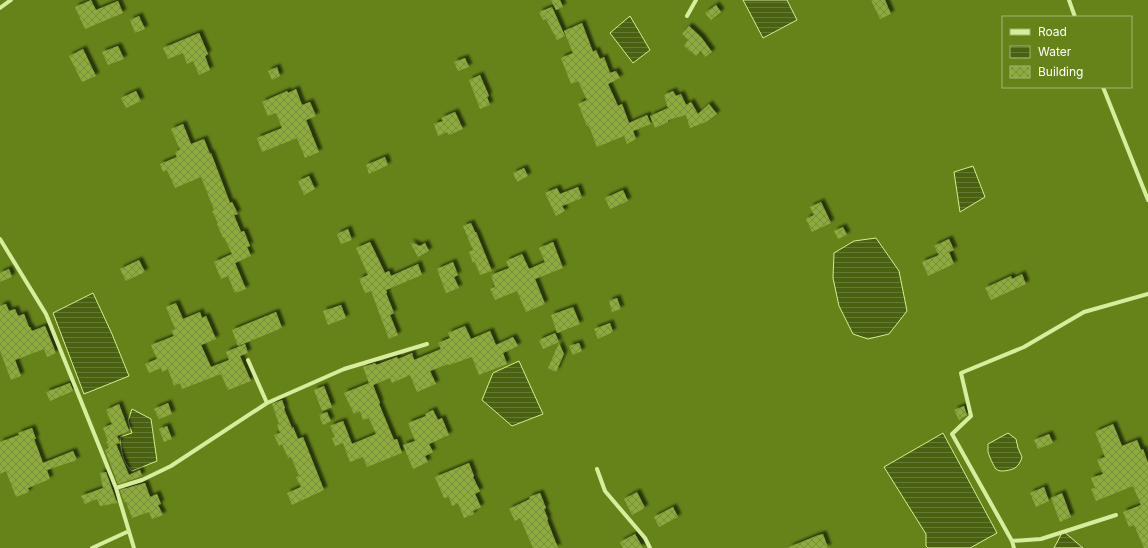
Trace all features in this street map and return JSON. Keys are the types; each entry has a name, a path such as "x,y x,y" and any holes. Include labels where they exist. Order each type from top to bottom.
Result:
{"street":[{"path":"0,8 11,0"},
{"path":"687,16 696,0"},
{"path":"1069,0 1075,16"},
{"path":"1103,88 1148,200"},
{"path":"0,239 46,314 116,488 134,548"},
{"path":"1014,548 1012,541 952,434 971,416 961,373 1024,348 1084,312 1148,294"},
{"path":"116,488 142,480 171,466 267,403 344,369 427,344"},
{"path":"248,360 267,403"},
{"path":"597,469 605,491 645,538 650,548"},
{"path":"1012,541 1050,537 1116,515"},
{"path":"92,548 129,531"}],"water":[{"path":"743,0 787,0 797,20 763,38"},
{"path":"630,16 650,50 633,63 610,33"},
{"path":"973,166 985,197 960,212 954,172"},
{"path":"876,238 899,271 907,311 889,334 868,339 853,334 839,306 833,278 834,253 854,241"},
{"path":"93,293 129,376 84,394 53,313"},
{"path":"519,361 543,414 512,426 482,400 493,373"},
{"path":"132,409 151,419 157,461 132,471 124,460 120,437 132,433 128,421"},
{"path":"943,433 997,533 970,548 928,548 926,546 926,534 884,467"},
{"path":"1008,433 1016,439 1022,457 1020,463 1015,468 1000,471 996,469 991,460 988,453 988,444"},
{"path":"1063,531 1083,548 1054,548"}],"building":[{"path":"91,0 96,10 118,1 123,13 85,29 75,7"},
{"path":"551,0 560,0 563,7 556,10"},
{"path":"871,0 885,0 891,14 880,19"},
{"path":"716,5 721,12 711,20 705,13"},
{"path":"552,7 565,36 557,40 546,19 543,20 539,12"},
{"path":"139,16 145,29 135,33 130,20"},
{"path":"582,23 593,52 596,50 600,59 604,57 610,73 616,71 620,78 608,84 618,106 622,104 629,123 647,115 651,124 633,131 636,139 627,144 624,136 597,147 578,104 587,100 578,81 571,84 561,58 573,53 564,31"},
{"path":"689,26 701,37 712,52 705,57 701,51 696,56 684,46 688,40 682,34"},
{"path":"199,33 208,54 205,56 210,70 199,75 193,61 187,64 183,53 168,59 163,48"},
{"path":"118,46 124,59 108,65 102,52"},
{"path":"83,49 96,76 82,82 69,56"},
{"path":"465,58 469,67 458,71 454,62"},
{"path":"277,67 280,76 272,80 268,71"},
{"path":"480,75 489,96 487,97 490,105 480,109 469,80"},
{"path":"296,89 302,105 310,102 316,116 306,120 319,152 305,158 297,138 262,152 257,138 282,128 276,113 268,116 262,102 287,91 288,93"},
{"path":"136,91 141,101 126,108 121,98"},
{"path":"673,91 676,96 681,94 686,105 691,102 698,114 709,104 717,114 706,122 690,128 686,115 668,120 668,122 655,128 650,116 668,108 664,95"},
{"path":"455,112 463,129 449,135 447,132 438,136 434,124 443,121 441,118"},
{"path":"183,124 191,144 204,139 210,154 211,153 230,203 232,202 238,214 234,215 241,232 244,231 250,246 247,247 251,256 235,263 246,289 235,293 228,276 221,279 214,262 232,254 217,224 218,223 212,211 214,210 201,177 175,188 167,170 163,172 160,164 177,157 175,152 180,150 171,129"},
{"path":"385,157 388,165 369,174 366,165"},
{"path":"524,168 528,176 517,182 513,173"},
{"path":"309,176 315,189 304,195 298,181"},
{"path":"578,187 582,198 562,206 565,211 556,216 545,193 557,188 560,194"},
{"path":"623,190 628,201 610,209 605,198"},
{"path":"821,202 831,223 812,232 806,219 814,215 810,207"},
{"path":"471,223 492,271 480,275 469,252 473,250 463,226"},
{"path":"843,227 847,235 838,239 834,231"},
{"path":"348,229 352,240 341,244 337,234"},
{"path":"949,239 954,250 949,252 954,264 928,276 922,262 939,255 934,246"},
{"path":"370,242 385,273 389,271 391,276 418,264 422,275 386,290 394,313 390,315 398,335 389,339 371,291 365,293 359,279 368,275 356,248"},
{"path":"410,242 420,246 425,243 429,251 418,257"},
{"path":"553,242 563,268 535,279 545,304 526,312 517,291 495,300 490,289 495,287 491,275 509,268 506,261 522,254 529,269 545,262 539,248"},
{"path":"139,260 145,272 126,281 120,269"},
{"path":"453,262 458,275 454,277 459,288 446,293 437,269"},
{"path":"9,269 12,277 0,282 0,273"},
{"path":"1022,274 1026,284 991,300 985,288 1011,276 1012,279"},
{"path":"617,298 621,309 612,312 609,301"},
{"path":"176,303 183,319 200,312 202,318 206,316 216,339 201,345 211,367 229,360 226,352 245,344 248,353 240,356 251,381 228,390 221,374 182,389 180,383 174,386 168,369 162,372 161,368 149,373 145,364 157,359 151,345 174,336 171,331 175,329 166,307"},
{"path":"6,304 9,311 15,309 18,316 24,314 32,331 45,326 56,353 47,357 44,349 15,360 21,376 11,380 0,351 0,306"},
{"path":"341,305 346,318 328,325 323,311"},
{"path":"573,307 580,324 557,333 551,315"},
{"path":"276,312 282,328 238,346 232,330"},
{"path":"610,323 613,332 598,339 594,329"},
{"path":"465,326 471,339 490,331 496,345 513,337 518,346 503,353 507,364 479,375 472,357 430,371 436,384 417,392 410,375 392,383 390,378 373,385 394,440 397,439 402,453 367,467 363,457 350,462 343,443 335,446 332,438 335,437 330,426 343,421 352,444 376,434 369,418 363,420 360,411 354,414 344,393 369,383 363,367 375,363 376,365 397,357 398,359 412,353 414,360 441,349 438,343 450,338 448,333"},
{"path":"555,333 559,342 543,349 539,340"},
{"path":"559,343 564,354 556,372 548,368"},
{"path":"579,343 582,351 573,355 569,346"},
{"path":"70,383 73,391 50,401 46,392"},
{"path":"324,386 332,407 322,411 314,390"},
{"path":"282,400 284,409 298,439 303,437 324,490 292,505 287,493 301,487 296,477 299,476 291,457 288,458 282,444 279,446 274,435 280,433 277,425 279,424 272,404"},
{"path":"168,403 172,414 159,419 154,409"},
{"path":"119,404 129,431 117,436 120,443 116,444 129,475 140,470 142,476 118,484 105,450 109,448 103,428 112,424 106,410"},
{"path":"964,406 967,415 959,420 954,410"},
{"path":"433,410 438,420 442,418 449,435 429,444 433,452 425,456 428,462 413,469 403,445 415,441 408,423 426,416 425,414"},
{"path":"327,412 331,421 323,425 319,415"},
{"path":"1113,424 1122,446 1137,440 1141,450 1143,449 1148,463 1148,548 1144,548 1134,525 1129,527 1123,512 1141,505 1133,486 1096,501 1091,489 1095,488 1091,478 1103,474 1097,460 1105,457 1095,432"},
{"path":"167,426 172,439 164,442 159,429"},
{"path":"32,428 36,439 34,439 43,463 73,451 77,460 47,470 50,479 28,488 29,492 16,497 6,471 0,474 0,442 19,435 18,433"},
{"path":"1049,434 1053,443 1038,449 1034,440"},
{"path":"469,463 474,476 473,477 480,491 475,494 481,507 473,511 474,514 464,518 458,503 452,506 449,497 444,498 435,477"},
{"path":"106,472 117,503 100,506 97,499 85,504 81,496 103,488 100,473"},
{"path":"145,483 150,497 157,494 161,504 158,505 163,515 152,519 149,512 132,518 120,490"},
{"path":"1044,487 1049,501 1036,507 1030,493"},
{"path":"637,492 645,508 632,515 624,499"},
{"path":"540,493 546,508 544,509 548,519 547,520 558,548 533,548 520,518 515,521 509,509 530,499 529,497"},
{"path":"1062,493 1071,517 1060,522 1051,498"},
{"path":"673,507 678,517 659,527 654,517"},
{"path":"635,534 643,548 623,548 620,542"},
{"path":"823,534 828,548 787,548 816,536"}]}
